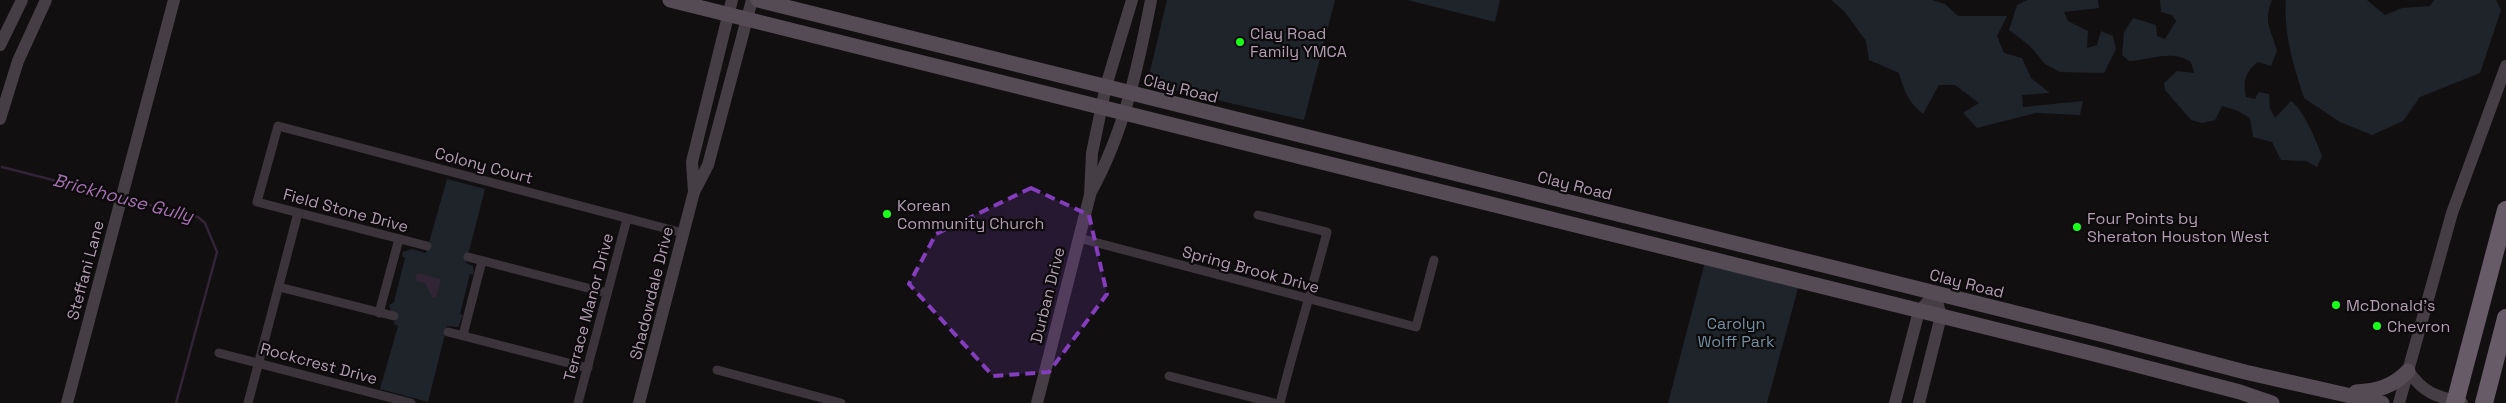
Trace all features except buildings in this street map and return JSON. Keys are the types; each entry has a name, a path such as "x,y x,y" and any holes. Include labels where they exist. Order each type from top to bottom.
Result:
{"highway":[{"path":"2455,403 2506,210"},
{"path":"2486,395 2506,318"}],"main road":[{"path":"670,0 731,7 747,19 2098,355 2240,392 2272,403"},
{"name":"Clay Road","path":"758,0 1935,294 2104,334 2245,372 2382,403"},
{"path":"972,74 978,54"},
{"path":"1273,149 1280,130"},
{"path":"1426,188 1430,167"},
{"path":"1567,223 1570,202"},
{"path":"1694,254 1699,234"},
{"path":"2098,355 2104,334"},
{"path":"2342,394 2376,391 2387,387 2408,371"},
{"path":"2240,392 2245,372"}],"street":[{"path":"0,45 22,0"},
{"path":"0,118 18,60 46,0"},
{"name":"Steffani Lane","path":"67,403 174,0"},
{"name":"Shadowdale Drive","path":"639,403 694,192 708,165 752,0"},
{"name":"Durban Drive","path":"1037,403 1090,195 1092,153 1106,86 1132,0"},
{"name":"Durban Drive","path":"1090,195 1108,160 1126,112 1151,0"},
{"name":"Shadowdale Drive","path":"694,192 692,162 731,7"},
{"path":"2399,403 2452,213 2506,66"},
{"name":"Colony Court","path":"257,202 278,126 683,233"},
{"name":"Field Stone Drive","path":"257,202 427,246"},
{"path":"248,403 298,213"},
{"path":"1258,216 1327,232 1309,300 1294,343 1280,403"},
{"name":"Terrace Manor Drive","path":"578,403 627,219"},
{"name":"Spring Brook Drive","path":"1079,238 1416,327 1434,260"},
{"path":"379,313 398,239"},
{"path":"468,257 607,293"},
{"path":"462,335 482,261"},
{"path":"279,287 394,316"},
{"path":"1895,403 1919,311 1935,294"},
{"path":"1919,403 1941,316 1935,294"},
{"path":"448,332 588,368"},
{"name":"Rockcrest Drive","path":"219,353 411,403"},
{"path":"716,370 841,403"},
{"path":"2408,371 2421,388 2430,394 2463,403"},
{"path":"1169,376 1274,403"}],"highlighted area":[{"path":"1031,188 1089,215 1107,294 1049,372 993,376 909,284 936,234"}],"green space":[{"name":"Clay Road Family YMCA","path":"1167,0 1335,0 1304,120 1147,84"},
{"path":"1407,0 1500,0 1495,22"},
{"path":"1831,0 1932,0 1945,4 1958,16 2007,16 1997,36 2004,53 2022,58 2031,78 2050,93 2022,95 2023,107 2083,101 2080,115 2036,113 1977,128 1963,113 1979,103 1955,85 1939,85 1923,114 1908,96 1899,73 1869,60 1866,41 1844,11"},
{"path":"2027,0 2098,0 2099,8 2064,12 2068,21 2088,31 2087,48 2097,45 2101,31 2113,36 2116,49 2104,73 2060,72 2045,64 2030,46 2009,30 2017,5"},
{"path":"2160,0 2272,0 2268,20 2277,51 2271,66 2258,62 2250,69 2245,82 2246,97 2255,99 2259,92 2269,94 2270,109 2275,118 2291,101 2296,105 2309,126 2322,156 2317,167 2306,161 2281,160 2272,142 2253,137 2250,118 2238,111 2222,106 2215,120 2202,123 2191,120 2165,90 2164,83 2177,71 2194,73 2191,62 2176,56 2160,56 2129,61 2122,55 2124,32 2133,18 2156,25 2157,36 2165,39 2176,21 2172,15 2161,12"},
{"path":"2286,0 2367,0 2385,15 2402,8 2430,6 2434,0 2496,0 2501,10 2480,73 2420,97 2403,121 2372,135 2340,122 2304,98 2293,62 2288,37"},
{"path":"447,179 485,189 466,263 473,266 474,272 473,275 470,274 460,314 463,315 458,327 447,326 428,402 380,389 398,326 394,324 397,313 391,311 389,305 394,302 405,258 402,256 403,252 412,249 426,253"},
{"name":"Carolyn Wolff Park","path":"1706,258 1800,281 1767,403 1668,403"}],"shaded area":[{"path":"417,273 441,279 436,298 432,297 425,283 415,281"}],"waterway":[{"name":"Brickhouse Gully","path":"2,167 119,197"},
{"name":"Brickhouse Gully","path":"126,199 198,217 205,223 217,252 176,403"}],"place":[{"name":"Clay Road Family YMCA","path":"1240,42"},
{"name":"Korean Community Church","path":"887,214"},
{"name":"Four Points by Sheraton Houston West","path":"2077,227"},
{"name":"McDonald's","path":"2336,305"},
{"name":"Chevron","path":"2377,326"}]}
